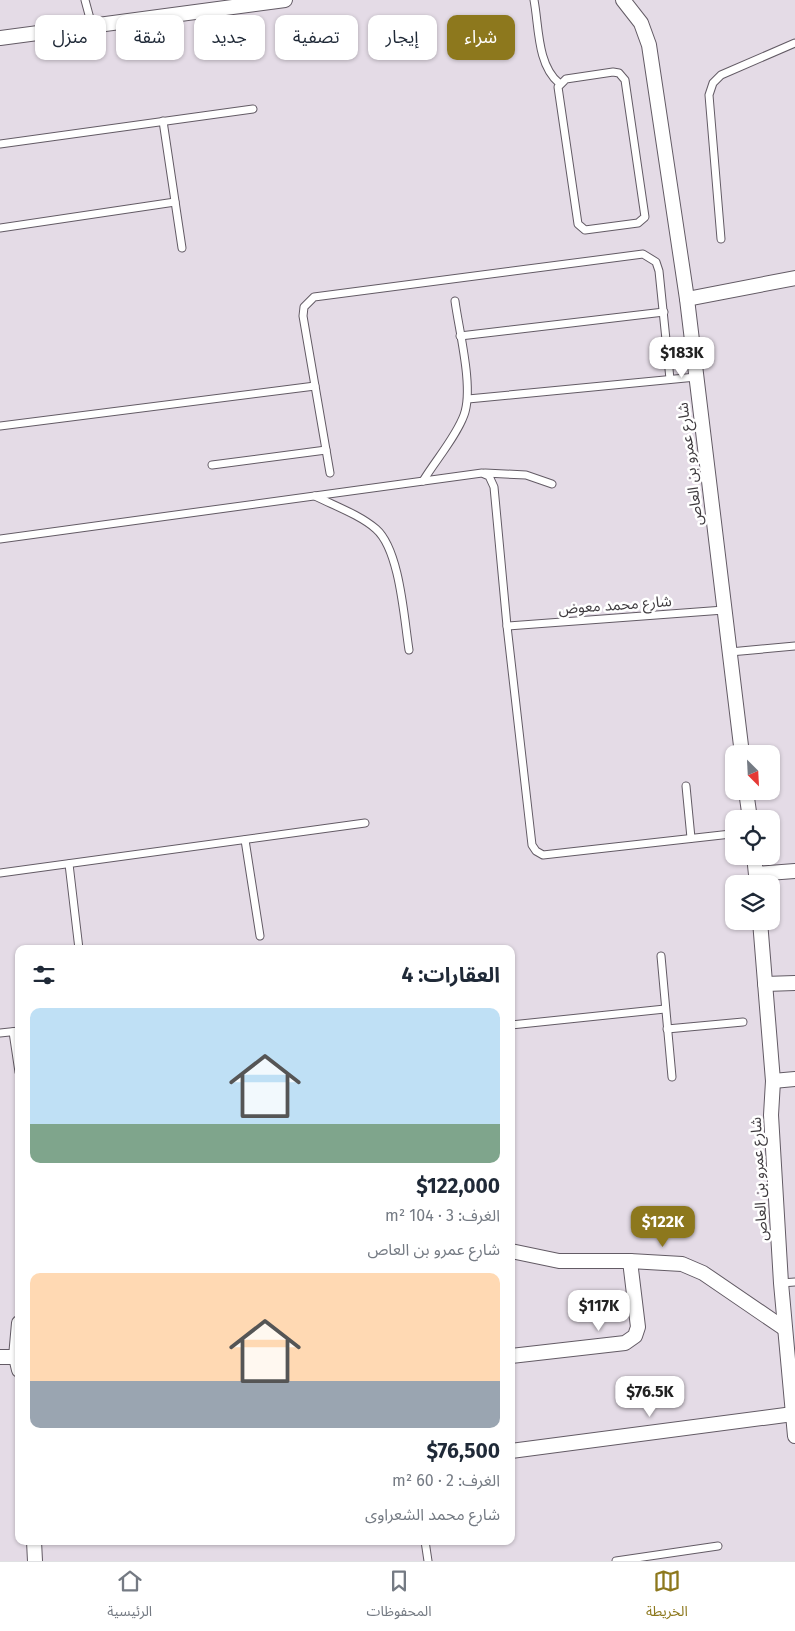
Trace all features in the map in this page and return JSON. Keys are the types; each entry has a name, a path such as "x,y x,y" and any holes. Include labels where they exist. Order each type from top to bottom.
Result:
{"street":[{"path":"106,24 284,0"},
{"name":"شارع عمرو بن العاص","path":"623,0 641,23 649,44 687,299 741,745"},
{"path":"0,38 35,33"},
{"path":"687,299 795,278"},
{"path":"776,875 795,871"},
{"name":"شارع عمرو بن العاص","path":"761,930 773,1081 771,1116 781,1283 792,1375 795,1436"},
{"path":"765,984 795,983"},
{"path":"773,1081 795,1079"},
{"path":"515,1252 558,1261 630,1261 682,1264 694,1268 785,1329"},
{"path":"515,1356 625,1343 635,1336 638,1327 630,1261"},
{"path":"0,1357 15,1360"},
{"path":"515,1450 793,1414"},
{"path":"34,1545 35,1561"}],"lane":[{"path":"85,0 89,15"},
{"path":"534,0 545,63 550,74 559,83"},
{"path":"721,238 709,95 713,83 721,75 795,43"},
{"path":"613,72 623,77 645,214 641,222 588,230 579,227 558,91 559,83 566,79 613,72"},
{"path":"0,144 253,110"},
{"path":"163,122 182,248"},
{"path":"0,228 175,202"},
{"path":"330,473 303,311 307,303 318,296 638,253 652,258 658,266 670,379"},
{"path":"423,481 463,418 468,399 455,301"},
{"path":"460,336 664,312"},
{"path":"468,399 696,377"},
{"path":"0,426 315,386"},
{"path":"212,466 326,450"},
{"path":"482,473 489,476 494,487 507,626 532,845 536,851 543,855 725,835"},
{"path":"0,539 482,473 526,475 552,484"},
{"path":"315,496 370,524 388,544 394,560 410,650"},
{"name":"شارع محمد معوض","path":"507,626 724,610"},
{"path":"730,652 795,646"},
{"path":"686,786 691,838"},
{"path":"0,873 365,823"},
{"path":"245,840 260,936"},
{"path":"69,864 79,945"},
{"path":"660,956 672,1076"},
{"path":"515,1025 665,1009"},
{"path":"667,1029 743,1022"},
{"path":"0,1033 15,1032"},
{"path":"781,1283 795,1282"},
{"path":"426,1545 428,1561"},
{"path":"616,1561 718,1546"}]}
